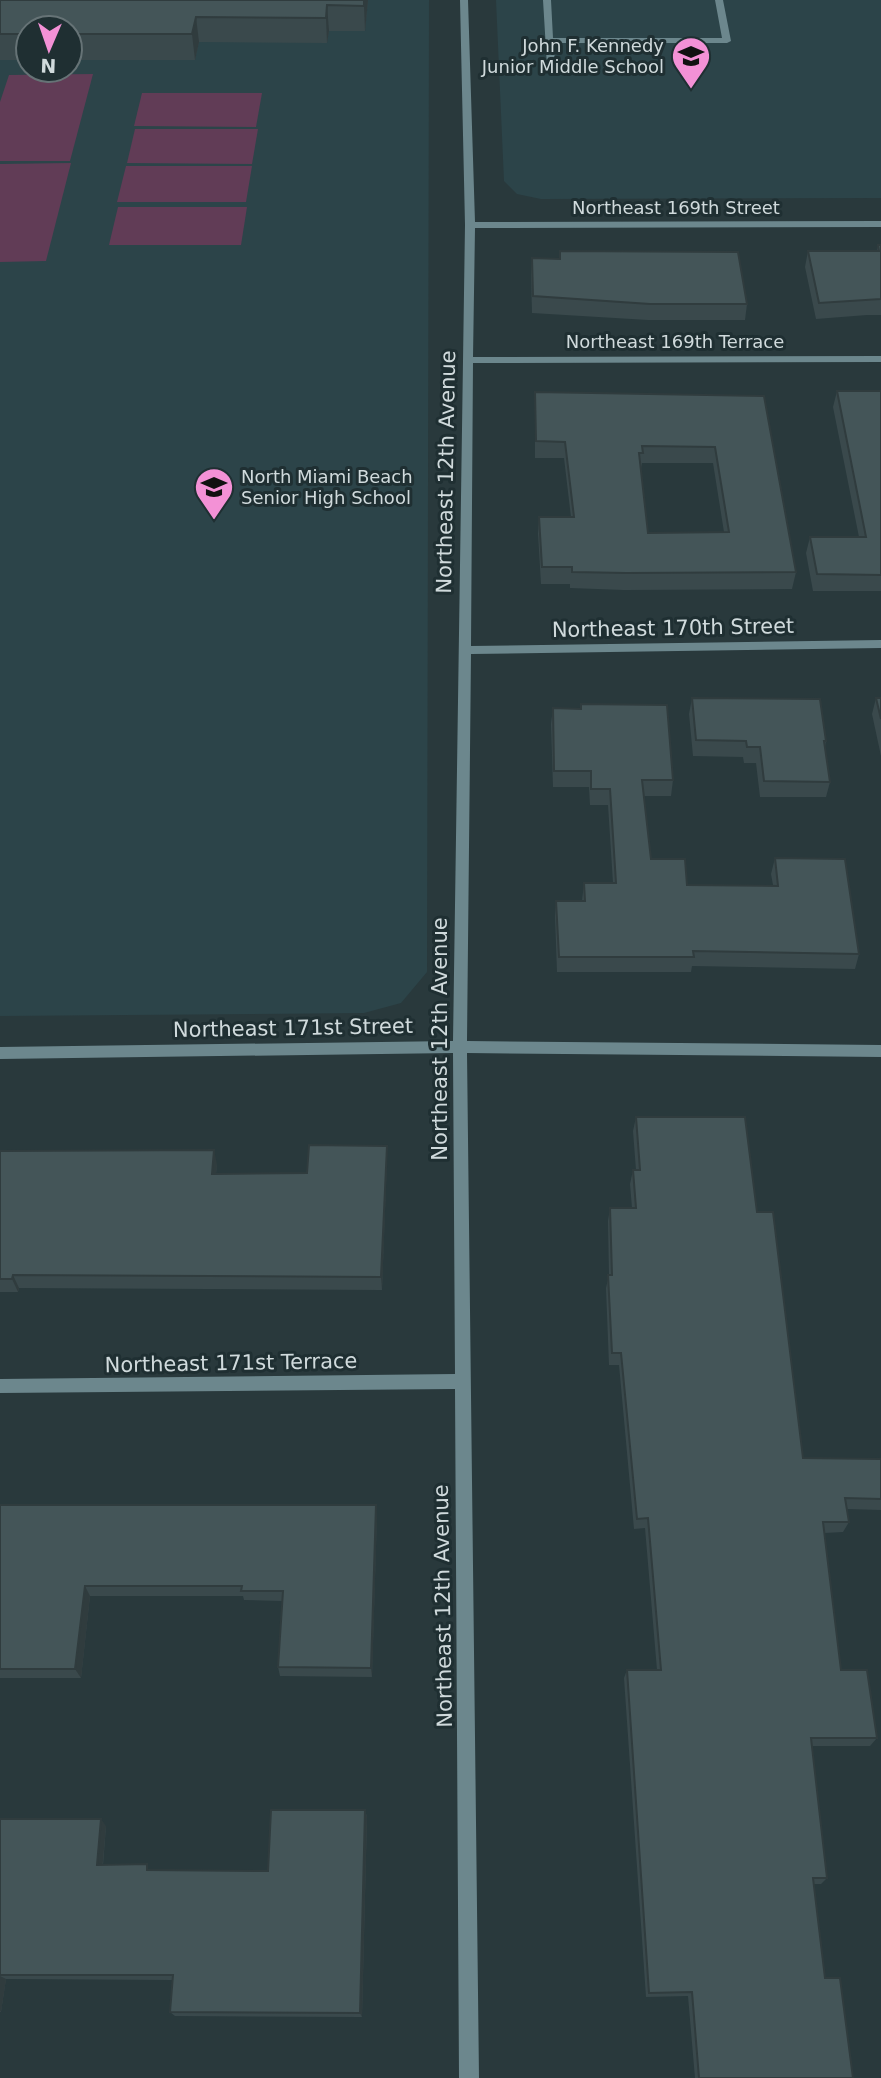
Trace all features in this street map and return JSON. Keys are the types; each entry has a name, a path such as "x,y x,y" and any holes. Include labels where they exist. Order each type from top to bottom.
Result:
{"street":[{"name":"Northeast 12th Avenue","path":"464,0 470,225 460,1047 469,2078"},
{"path":"547,0 551,66"},
{"path":"551,40 727,41 719,0"},
{"name":"Northeast 169th Street","path":"470,225 881,224"},
{"name":"Northeast 169th Terrace","path":"468,360 881,359"},
{"name":"Northeast 170th Street","path":"465,650 881,644"},
{"name":"Northeast 171st Street","path":"0,1053 460,1047 881,1051"},
{"name":"Northeast 171st Terrace","path":"0,1386 462,1381"}],"shaded area":[{"name":"North Miami Beach Senior High School","path":"0,0 429,0 427,972 401,1003 364,1013 0,1016"},
{"name":"John F. Kennedy Junior Middle School","path":"496,0 881,0 881,198 541,199 517,194 504,181"},
{"path":"84,74 93,74 70,161 0,161 0,102 9,75 14,75 14,84 84,84"},
{"path":"142,93 262,93 256,127 134,126"},
{"path":"135,129 258,129 252,164 127,163"},
{"path":"71,163 46,261 0,262 0,164"},
{"path":"126,166 252,166 246,202 117,202"},
{"path":"118,207 247,207 241,245 109,245"}],"building":[{"path":"0,0 364,0 364,6 327,5 326,18 196,17 192,34 84,34 84,14 14,14 14,34 0,34"},
{"path":"878,245 881,245 881,299 819,303 808,251 879,251"},
{"path":"560,251 738,252 747,304 650,304 533,296 532,258 560,259"},
{"path":"837,391 881,391 881,575 817,574 810,537 866,537"},
{"path":"535,392 764,396 796,572 572,572 572,567 542,567 539,517 574,517 565,442 536,441","holes":["642,446 715,447 729,532 648,533 639,453 643,453"]},
{"path":"692,698 820,699 830,782 764,781 760,747 747,747 746,741 696,740"},
{"path":"876,698 881,698 881,719"},
{"path":"581,704 667,705 673,780 642,780 651,859 685,859 687,885 778,886 775,858 845,859 859,954 693,951 694,957 559,957 556,901 585,901 584,883 616,883 610,789 591,789 591,771 554,771 553,708 581,709"},
{"path":"636,1117 745,1117 757,1212 773,1212 803,1458 881,1459 881,1499 845,1498 849,1522 823,1522 841,1670 867,1670 877,1738 811,1738 827,1878 813,1878 825,1978 840,1978 853,2078 699,2078 692,1992 649,1993 627,1670 661,1670 648,1518 637,1519 621,1353 612,1353 608,1275 612,1275 610,1208 636,1208 633,1170 640,1170"},
{"path":"309,1145 387,1146 381,1277 13,1275 12,1279 0,1279 0,1151 214,1150 212,1174 307,1173"},
{"path":"0,1505 376,1505 371,1668 278,1667 283,1591 241,1591 242,1586 85,1586 75,1669 0,1669"},
{"path":"271,1810 365,1810 360,2013 170,2012 173,1975 0,1975 0,1819 101,1819 97,1865 147,1864 147,1870 268,1871"}],"place":[{"name":"John F. Kennedy Junior Middle School","path":"691,90"},
{"name":"North Miami Beach Senior High School","path":"214,521"}]}
